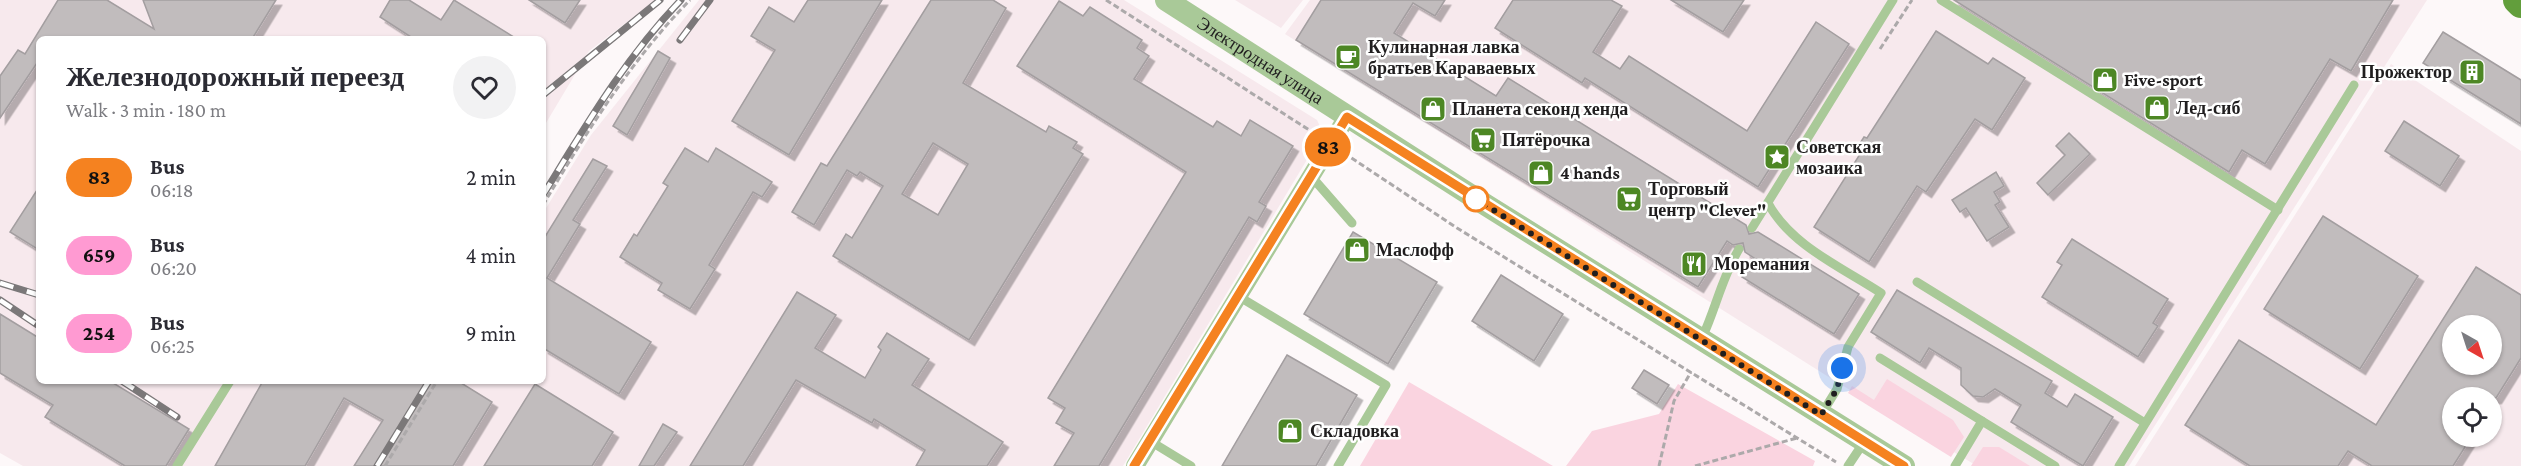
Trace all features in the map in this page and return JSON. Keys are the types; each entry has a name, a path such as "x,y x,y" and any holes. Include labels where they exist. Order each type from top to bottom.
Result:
{"main road":[{"path":"2517,0 2521,4"}],"street":[{"name":"Электродная улица","path":"1166,0 1701,341 1904,466"},
{"path":"1135,466 1347,117"}],"lane":[{"path":"1752,228 1893,0"},
{"path":"1941,0 2278,210"},
{"path":"2119,466 2354,85"},
{"path":"1311,176 1352,223"},
{"path":"1768,203 1774,215 1793,236 1881,293 1848,347 1837,389 1821,415"},
{"path":"1701,341 1718,304 1726,270 1739,249"},
{"path":"1917,282 2145,423"},
{"path":"1238,296 1386,385 1338,466"},
{"path":"1880,358 2055,466"},
{"path":"177,466 228,384"},
{"path":"1955,466 1982,421"},
{"path":"1150,441 1191,466"},
{"path":"1848,466 1864,442"}],"path":[{"path":"546,200 586,134 640,58 661,30 690,0"},
{"path":"1106,0 1319,137"},
{"path":"1341,151 1457,228 1843,466"},
{"path":"1659,466 1674,401 1691,372"},
{"path":"385,466 434,384"},
{"path":"1695,466 1797,438"}],"shaded area":[{"path":"0,0 656,0 589,51 546,123 546,36 36,36 36,384 424,384 374,466 23,466 0,453"},
{"path":"699,0 1124,0 1317,120 1323,133 1123,466 389,466 439,384 546,384 546,208 591,135"},
{"path":"1235,0 1303,0 1281,28"},
{"path":"1310,0 2427,0 2129,466 1977,466 1835,381 1285,34"},
{"path":"2391,64 2521,151 2521,466 2135,466"},
{"path":"1887,379 1953,420 1964,437 1951,457 1848,393 1852,386 1874,400"},
{"path":"1409,382 1553,466 1360,466"},
{"path":"1678,384 1815,461 1813,466 1566,466 1592,431 1659,414"},
{"path":"1983,447 1999,447 2030,466 1971,466"}],"building":[{"path":"58,0 107,0 154,29 143,0 276,0 254,36 36,36"},
{"path":"390,0 409,0 441,20 454,0 512,36 409,36 380,17"},
{"path":"529,0 580,0 565,23"},
{"path":"808,0 882,0 789,155 732,121 775,50 751,36 769,7 794,22"},
{"path":"931,0 993,0 1006,8 963,83 1046,132 1049,126 1077,142 1073,148 1083,154 969,340 833,256 846,234 852,238 883,186 860,172 857,176 847,170 814,225 792,212 821,163 827,166","holes":["933,143 968,164 938,215 902,194"]},
{"name":"Торговый центр \"Clever\"","path":"1321,0 1445,0 1435,16 1413,3 1394,33 1496,96 1508,78 1746,225 1749,234 1758,232 1859,294 1834,334 1742,277 1754,258 1745,252 1743,243 1733,245 1727,241 1698,287 1296,40"},
{"path":"1513,0 1611,0 1622,6 1593,52 1620,69 1629,56 1747,131 1816,22 1849,44 1758,187 1585,78 1582,83 1495,28"},
{"path":"1671,0 1744,0 1723,32"},
{"path":"1954,0 2393,0 2351,71 2330,59 2265,164 2242,150 2229,172"},
{"path":"1059,1 1083,16 1090,7 1142,40 1137,48 1149,56 1134,79 1213,127 1217,121 1241,136 1250,120 1293,146 1259,202 1266,206 1257,222 1249,217 1099,466 1054,466 1074,433 1056,423 1065,408 1048,398 1186,172 1017,66"},
{"path":"1936,31 1988,64 1993,58 2025,78 1992,130 1975,119 1926,192 1917,186 1869,262 1814,227 1862,151 1857,148 1864,137 1867,138"},
{"name":"Прожектор","path":"2443,32 2521,80 2521,124 2423,63"},
{"path":"36,36 36,64 0,118 0,76 18,50 25,54"},
{"path":"658,51 670,58 627,135 613,126"},
{"path":"2404,121 2459,156 2440,186 2385,151"},
{"path":"2069,133 2090,154 2048,195 2037,183 2065,155 2056,146"},
{"path":"685,148 708,162 716,148 772,182 762,197 753,192 709,265 715,269 690,309 658,290 662,283 620,257 634,234 637,236 668,186 663,183"},
{"path":"593,159 607,166 573,220 580,224 547,278 651,342 619,394 546,350 546,235"},
{"path":"1996,172 2004,186 1994,192 2000,202 1995,205 2009,227 1987,241 1966,208 1960,212 1952,200"},
{"path":"36,192 36,248 10,232"},
{"path":"2323,216 2418,276 2360,369 2264,309"},
{"path":"1353,232 1437,282 1388,364 1304,314"},
{"path":"2072,239 2168,299 2153,323 2158,326 2138,357 2042,297 2062,265 2057,262"},
{"path":"2476,267 2521,295 2521,358 2502,388 2442,387 2442,447 2465,447 2453,466 2372,466 2348,451 2338,466 2250,466 2185,425 2239,340 2376,425 2442,321 2442,375 2502,375 2502,315 2446,315"},
{"path":"1501,275 1563,314 1534,361 1472,321"},
{"path":"1897,290 2052,381 2045,393 2067,407 2075,394 2113,417 2083,466 2011,422 2021,405 1995,389 1983,397 1973,396 1961,385 1961,368 1929,348 1920,363 1871,332"},
{"path":"797,292 836,315 815,348 865,378 881,350 878,347 887,333 929,359 912,385 1003,442 987,466 916,466 925,450 874,419 872,423 796,380 743,466 690,466"},
{"path":"0,314 36,336 36,384 115,384 189,429 166,466 125,466 45,417 53,405 0,373"},
{"name":"Складовка","path":"1287,355 1357,395 1316,466 1222,466"},
{"path":"1644,370 1669,385 1657,404 1632,388"},
{"path":"261,384 463,384 492,402 453,466 354,466 383,420 344,398 305,466 215,466"},
{"path":"535,384 613,432 592,466 484,466"},
{"path":"663,424 677,432 654,466 639,466"}],"railway":[{"path":"546,93 660,0"},
{"path":"546,190 624,69 681,0"},
{"path":"680,40 710,0"},
{"path":"0,283 36,294"},
{"path":"0,300 36,324"},
{"path":"127,384 177,417"},
{"path":"377,466 427,384"}],"bus line":[{"name":"83","path":"1134,466 1347,117 1701,341 1904,466"}],"place":[{"name":"Кулинарная лавка братьев Караваевых","path":"1348,57"},
{"name":"Прожектор","path":"2472,72"},
{"name":"Five-sport","path":"2105,80"},
{"name":"Лед-сиб","path":"2157,108"},
{"name":"Планета секонд хенда","path":"1433,109"},
{"name":"Пятёрочка","path":"1483,140"},
{"name":"Советская мозаика","path":"1777,157"},
{"name":"4 hands","path":"1541,173"},
{"name":"Торговый центр \"Clever\"","path":"1629,199"},
{"name":"Маслофф","path":"1357,250"},
{"name":"Моремания","path":"1694,264"},
{"name":"Складовка","path":"1290,431"}],"route":[{"path":"1476,199 1821,415 1837,389 1842,368"}]}
